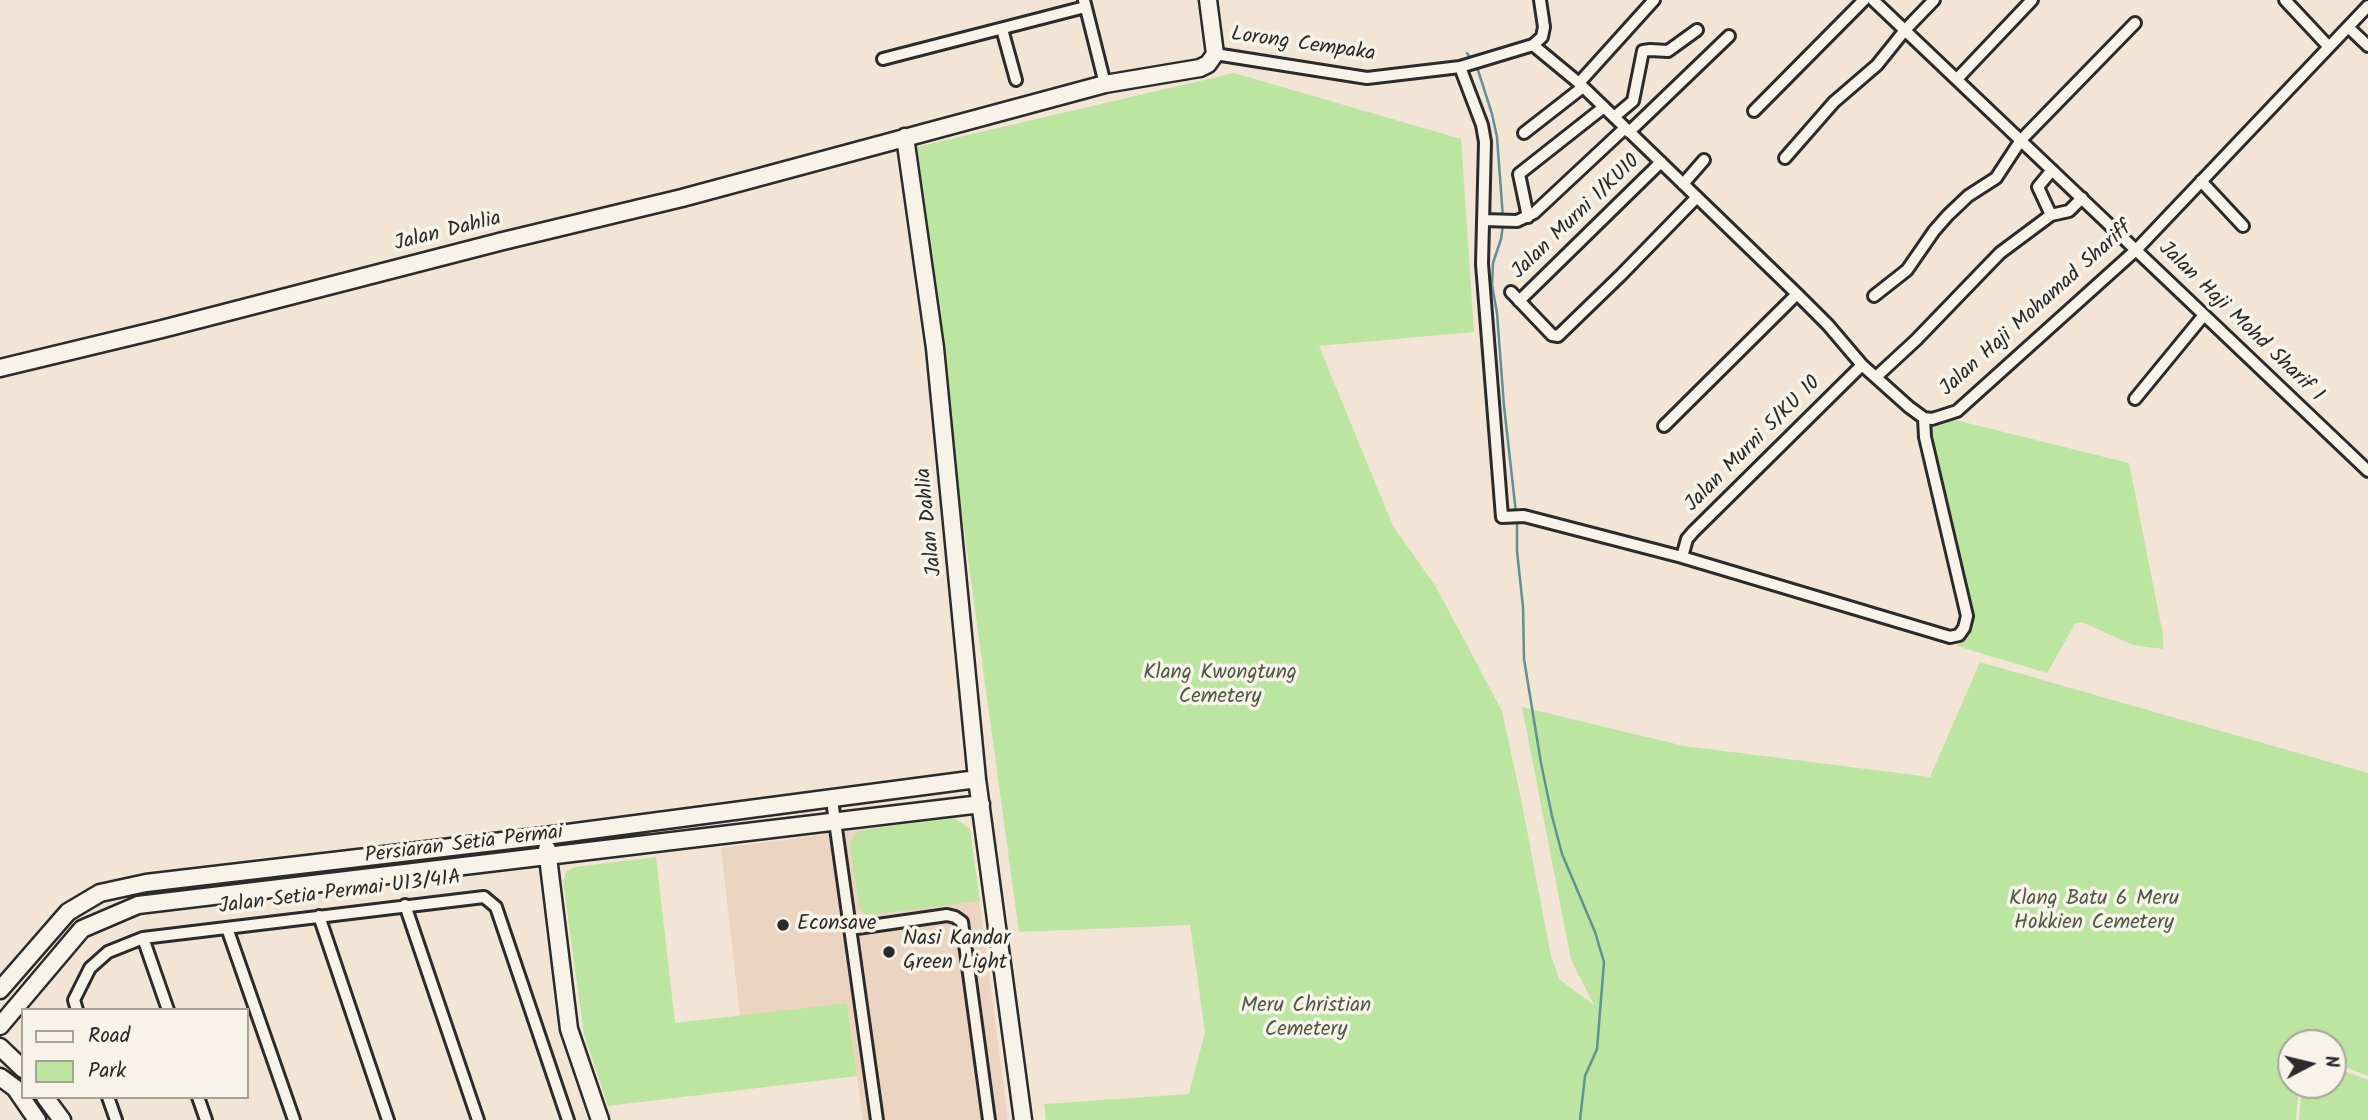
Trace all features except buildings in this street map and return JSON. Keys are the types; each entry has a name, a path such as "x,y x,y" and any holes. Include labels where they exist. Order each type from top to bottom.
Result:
{"street":[{"path":"1208,0 1215,54"},
{"path":"1533,45 1542,37 1544,27 1540,0"},
{"path":"1524,133 1581,85 1654,0"},
{"path":"1754,111 1864,0"},
{"path":"1784,158 1834,102 1877,65 1934,0"},
{"path":"1956,79 2032,0"},
{"path":"2285,0 2329,47"},
{"name":"Jalan Haji Mohd Sharif 1","path":"1880,2 1905,30 2368,471"},
{"path":"883,59 1002,29 1085,4 1105,84"},
{"name":"Jalan Haji Mohamad Shariff","path":"1533,45 1581,85 1797,294 1862,365 1924,418 1932,419 1958,411 2136,250 2368,6"},
{"path":"1874,296 1908,270 1948,215 1968,196 1996,178 2021,140 2135,23"},
{"path":"2348,27 2368,46"},
{"path":"1002,29 1016,80"},
{"path":"1614,117 1633,102 1643,51 1665,52 1678,46 1697,30"},
{"path":"1495,221 1517,221 1536,212 1729,36"},
{"name":"Lorong Cempaka","path":"1215,54 1367,78 1468,65 1533,45"},
{"name":"Jalan Dahlia","path":"0,368 162,329 503,240 682,198 1105,84 1200,68 1208,64 1215,54"},
{"path":"1468,65 1486,142 1495,221 1483,277 1503,517 1519,516 1682,557 1938,635 1959,635 1967,617 1964,597 1925,437 1924,418"},
{"path":"1528,217 1519,174 1604,107"},
{"name":"Jalan Dahlia","path":"905,137 935,348 977,779 1023,1120"},
{"path":"1683,184 1704,160"},
{"name":"Jalan Murni 1/KU10","path":"1519,301 1661,162"},
{"path":"2051,215 2038,187 2052,170"},
{"path":"2201,181 2243,226"},
{"path":"1511,292 1552,335 1558,336 1697,197"},
{"path":"1876,377 1916,340 1993,260 2051,215 2069,211 2082,198"},
{"path":"1664,426 1797,294"},
{"path":"2135,399 2204,315"},
{"name":"Jalan Murni 5/KU 10","path":"1682,557 1687,540 1693,532 1862,365"},
{"name":"Persiaran Setia Permai","path":"0,990 68,912 100,893 146,883 545,836 977,779"},
{"path":"832,800 877,1120"},
{"name":"Persiaran Setia Permai","path":"0,1026 82,929 138,905 981,804"},
{"path":"545,836 569,1028 600,1120"},
{"name":"Jalan Setia Permai U13/41A","path":"76,1005 89,968 108,952 143,938 484,897 496,907 568,1120"},
{"path":"405,905 478,1120"},
{"path":"850,929 947,915 962,922 989,1120"},
{"path":"320,916 388,1120"},
{"path":"227,928 294,1120"},
{"path":"143,938 167,1008"},
{"path":"0,1047 21,1067"},
{"path":"0,1067 21,1097"},
{"path":"0,1077 15,1088"},
{"path":"23,1099 37,1120"},
{"path":"46,1099 62,1120"},
{"path":"109,1099 116,1120"},
{"path":"199,1099 206,1120"}],"shaded area":[{"path":"954,818 970,829 1008,1120 863,1120 847,1003 740,1016 721,848"}],"green space":[{"path":"1234,73 1461,139 1474,332 1319,346 1393,526 1436,587 1502,711 1551,956 1559,979 1594,1005 1571,960 1522,707 1684,746 1930,777 1980,662 2368,773 2368,1076 2347,1068 2347,1029 2277,1029 2277,1099 2298,1099 2296,1120 1046,1120 1044,1104 1189,1094 1205,1032 1190,925 1019,932 912,148"},
{"path":"1951,419 2129,463 2163,635 2163,649 2133,645 2082,622 2075,624 2047,673 1957,646 1974,619 1929,437 1932,426"},
{"path":"954,818 970,829 980,901 868,915 860,910 849,843 859,830"},
{"path":"656,857 675,1023 847,1003 857,1076 608,1106 584,1035 563,881 567,871 575,867"},
{"path":"2347,1072 2368,1080 2368,1120 2299,1120 2301,1099 2347,1099"}],"waterway":[{"path":"1467,53 1471,59"},
{"path":"1477,67 1497,137 1503,218"},
{"path":"1503,225 1493,263 1492,285 1516,513"},
{"path":"1517,519 1524,659 1541,763 1562,854 1595,932 1604,962 1597,1049 1585,1076 1580,1120"}],"place":[{"name":"Econsave","path":"783,925"},
{"name":"Nasi Kandar Green Light","path":"889,952"}],"park label":[{"name":"Klang Kwongtung Cemetery","path":"1220,686"},
{"name":"Klang Batu 6 Meru Hokkien Cemetery","path":"2094,912"},
{"name":"Meru Christian Cemetery","path":"1306,1019"}]}
